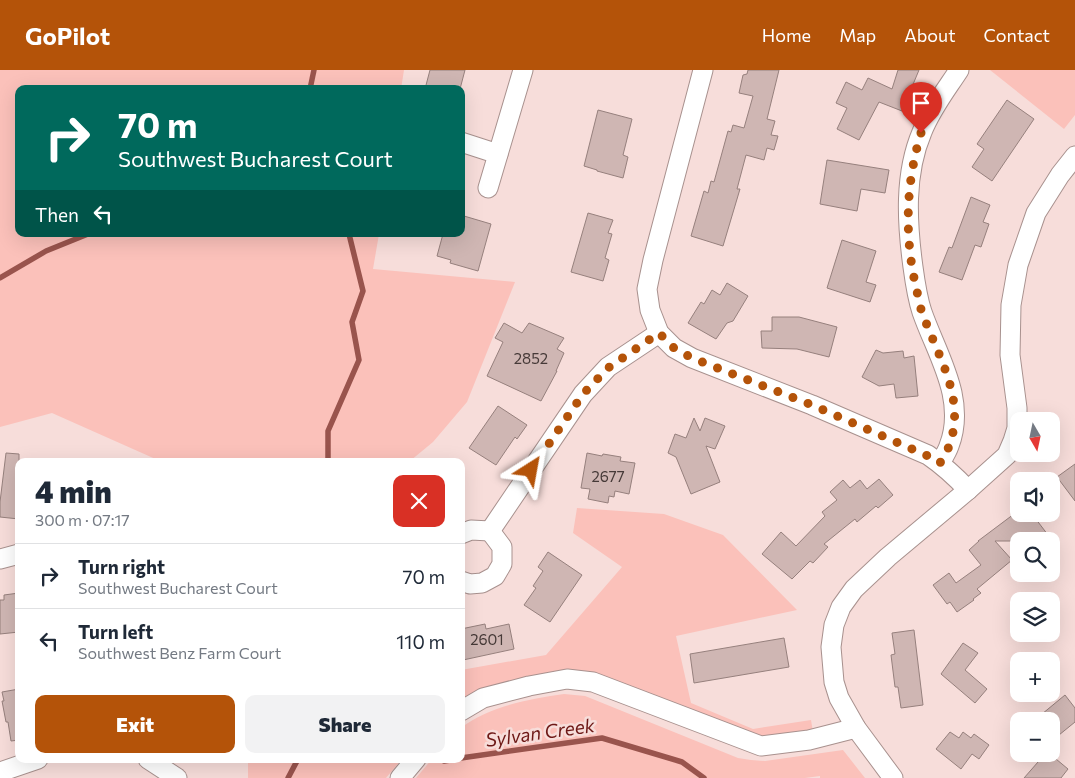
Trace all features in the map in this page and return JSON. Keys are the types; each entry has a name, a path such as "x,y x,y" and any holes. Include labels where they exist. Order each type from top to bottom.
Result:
{"street":[{"path":"488,188 523,70"},
{"path":"702,70 646,289 650,310 659,333 674,348 692,358 812,405 928,456 952,473 968,490"},
{"path":"940,463 949,447 952,436 953,394 948,375 922,311 915,284 909,235 909,190 915,152 921,133 930,113 959,70"},
{"path":"465,143 498,154"},
{"path":"893,778 856,728 839,698 834,682 830,647 834,625 841,607 854,589 1007,454 1014,441 1017,428 1017,408 1010,355 1010,305 1018,265 1036,213 1060,175 1075,156"},
{"path":"490,531 583,394 608,368 659,333"},
{"path":"465,532 471,530 490,531"},
{"path":"465,583 482,583 495,576 502,564 502,547 490,531"},
{"path":"0,558 15,555"},
{"path":"465,709 483,698 529,686 568,679 593,682 761,746 809,740 856,728"},
{"path":"0,772 26,763"},
{"path":"154,763 177,778"},
{"path":"400,778 413,763"}],"shaded area":[{"path":"0,70 404,70 402,85 15,85 15,237 378,237 373,269 515,282 467,402 433,442 414,458 153,458 52,413 0,427"},
{"path":"990,70 1075,70 1075,115 1064,129"},
{"path":"577,508 664,514 723,535 797,610 676,636 691,703 753,729 811,720 813,732 765,738 602,678 465,699 465,669 546,655 622,567 573,533"},
{"path":"564,694 585,696 738,758 765,761 843,750 865,778 820,778 820,776 805,778 416,778 429,763 465,763 465,725 472,720 497,709 538,698"},
{"path":"248,763 399,763 386,778 248,778"}],"building":[{"path":"430,70 465,70 461,85 426,85"},
{"path":"748,70 779,70 767,119 775,121 771,135 778,136 774,150 767,148 764,160 746,155 737,189 740,189 723,246 691,236 704,191 708,193 711,181 714,182 728,131 731,132 733,125 744,128 753,96 739,93 743,75 747,74"},
{"path":"898,70 919,70 902,111 879,102 859,140 837,129 847,108 836,103 846,82 862,90 868,78 892,89"},
{"path":"1007,100 1034,119 992,181 972,167 984,149 977,144"},
{"path":"598,110 632,119 623,155 628,157 623,178 584,166"},
{"path":"827,160 889,170 885,193 861,189 857,211 820,204"},
{"path":"971,197 990,205 983,222 989,224 981,247 975,245 962,280 939,272 949,247 952,248"},
{"path":"588,213 613,220 608,233 612,234 605,258 609,260 603,281 571,272"},
{"path":"465,216 491,224 478,271 450,263 451,260 437,256 442,237 465,237"},
{"path":"842,240 876,251 866,282 876,285 870,302 827,288"},
{"path":"727,283 748,296 733,321 727,323 716,339 688,323 701,302 704,304 712,290 720,295"},
{"path":"772,317 799,317 837,327 829,357 797,349 762,348 761,331 772,331"},
{"path":"504,323 522,333 529,323 564,338 557,349 564,353 541,401 487,376 503,342 495,338"},
{"path":"876,350 883,353 903,351 904,358 914,356 918,396 896,398 894,384 879,386 862,377"},
{"path":"498,406 527,425 517,439 515,437 496,465 469,448"},
{"path":"694,418 700,431 705,418 725,426 715,449 706,446 720,482 691,494 676,457 668,453 675,434 686,438"},
{"path":"6,453 19,454 19,458 15,458 15,519 0,517"},
{"path":"587,453 621,457 620,461 635,463 629,494 615,491 614,497 609,496 608,503 588,499 590,489 581,488"},
{"path":"1075,464 1075,501 1060,481 1060,475"},
{"path":"879,479 893,495 857,522 855,519 824,544 828,547 813,563 810,561 792,579 762,554 781,532 796,546 825,516 822,512 837,500 830,492 843,480 850,488 860,480 867,489"},
{"path":"1010,517 1010,522 1038,522 1046,532 1010,532 1010,541 995,541 1010,558 1010,562 977,589 981,593 974,600 957,612 950,602 947,604 933,585 949,573 956,583 981,565 969,550"},
{"path":"548,552 582,575 550,622 524,605 536,588 533,586 543,571 538,567"},
{"path":"15,594 15,632 0,634 0,600 4,600 4,595"},
{"path":"485,624 486,629 509,624 514,649 465,660 465,628"},
{"path":"914,630 923,705 901,708 898,687 895,687 891,655 895,654 892,633"},
{"path":"784,638 789,667 694,683 690,654"},
{"path":"963,643 978,653 965,670 987,689 975,703 941,674"},
{"path":"15,690 15,740 11,741 2,701 4,701 2,692"},
{"path":"1065,695 1075,708 1075,722 1060,734 1060,712 1044,712 1057,702 1060,702 1060,699"},
{"path":"950,732 959,738 963,732 971,738 974,734 989,745 979,759 972,754 961,769 936,749"},
{"path":"1038,762 1060,762 1068,769 1061,778 1024,778"}],"waterway":[{"name":"Sylvan Creek","path":"311,85 314,70"},
{"path":"0,278 46,251 81,237"},
{"name":"Sylvan Creek","path":"328,458 328,431 359,360 352,322 363,291 350,237"},
{"name":"Sylvan Creek","path":"465,757 602,738 682,762 704,778"},
{"path":"288,778 296,763"}],"route":[{"path":"531,470 583,394 608,368 659,333 674,348 692,358 812,405 940,463 949,447 952,436 954,423 953,394 948,375 922,311 915,284 909,235 909,190 915,152 921,133"}]}
